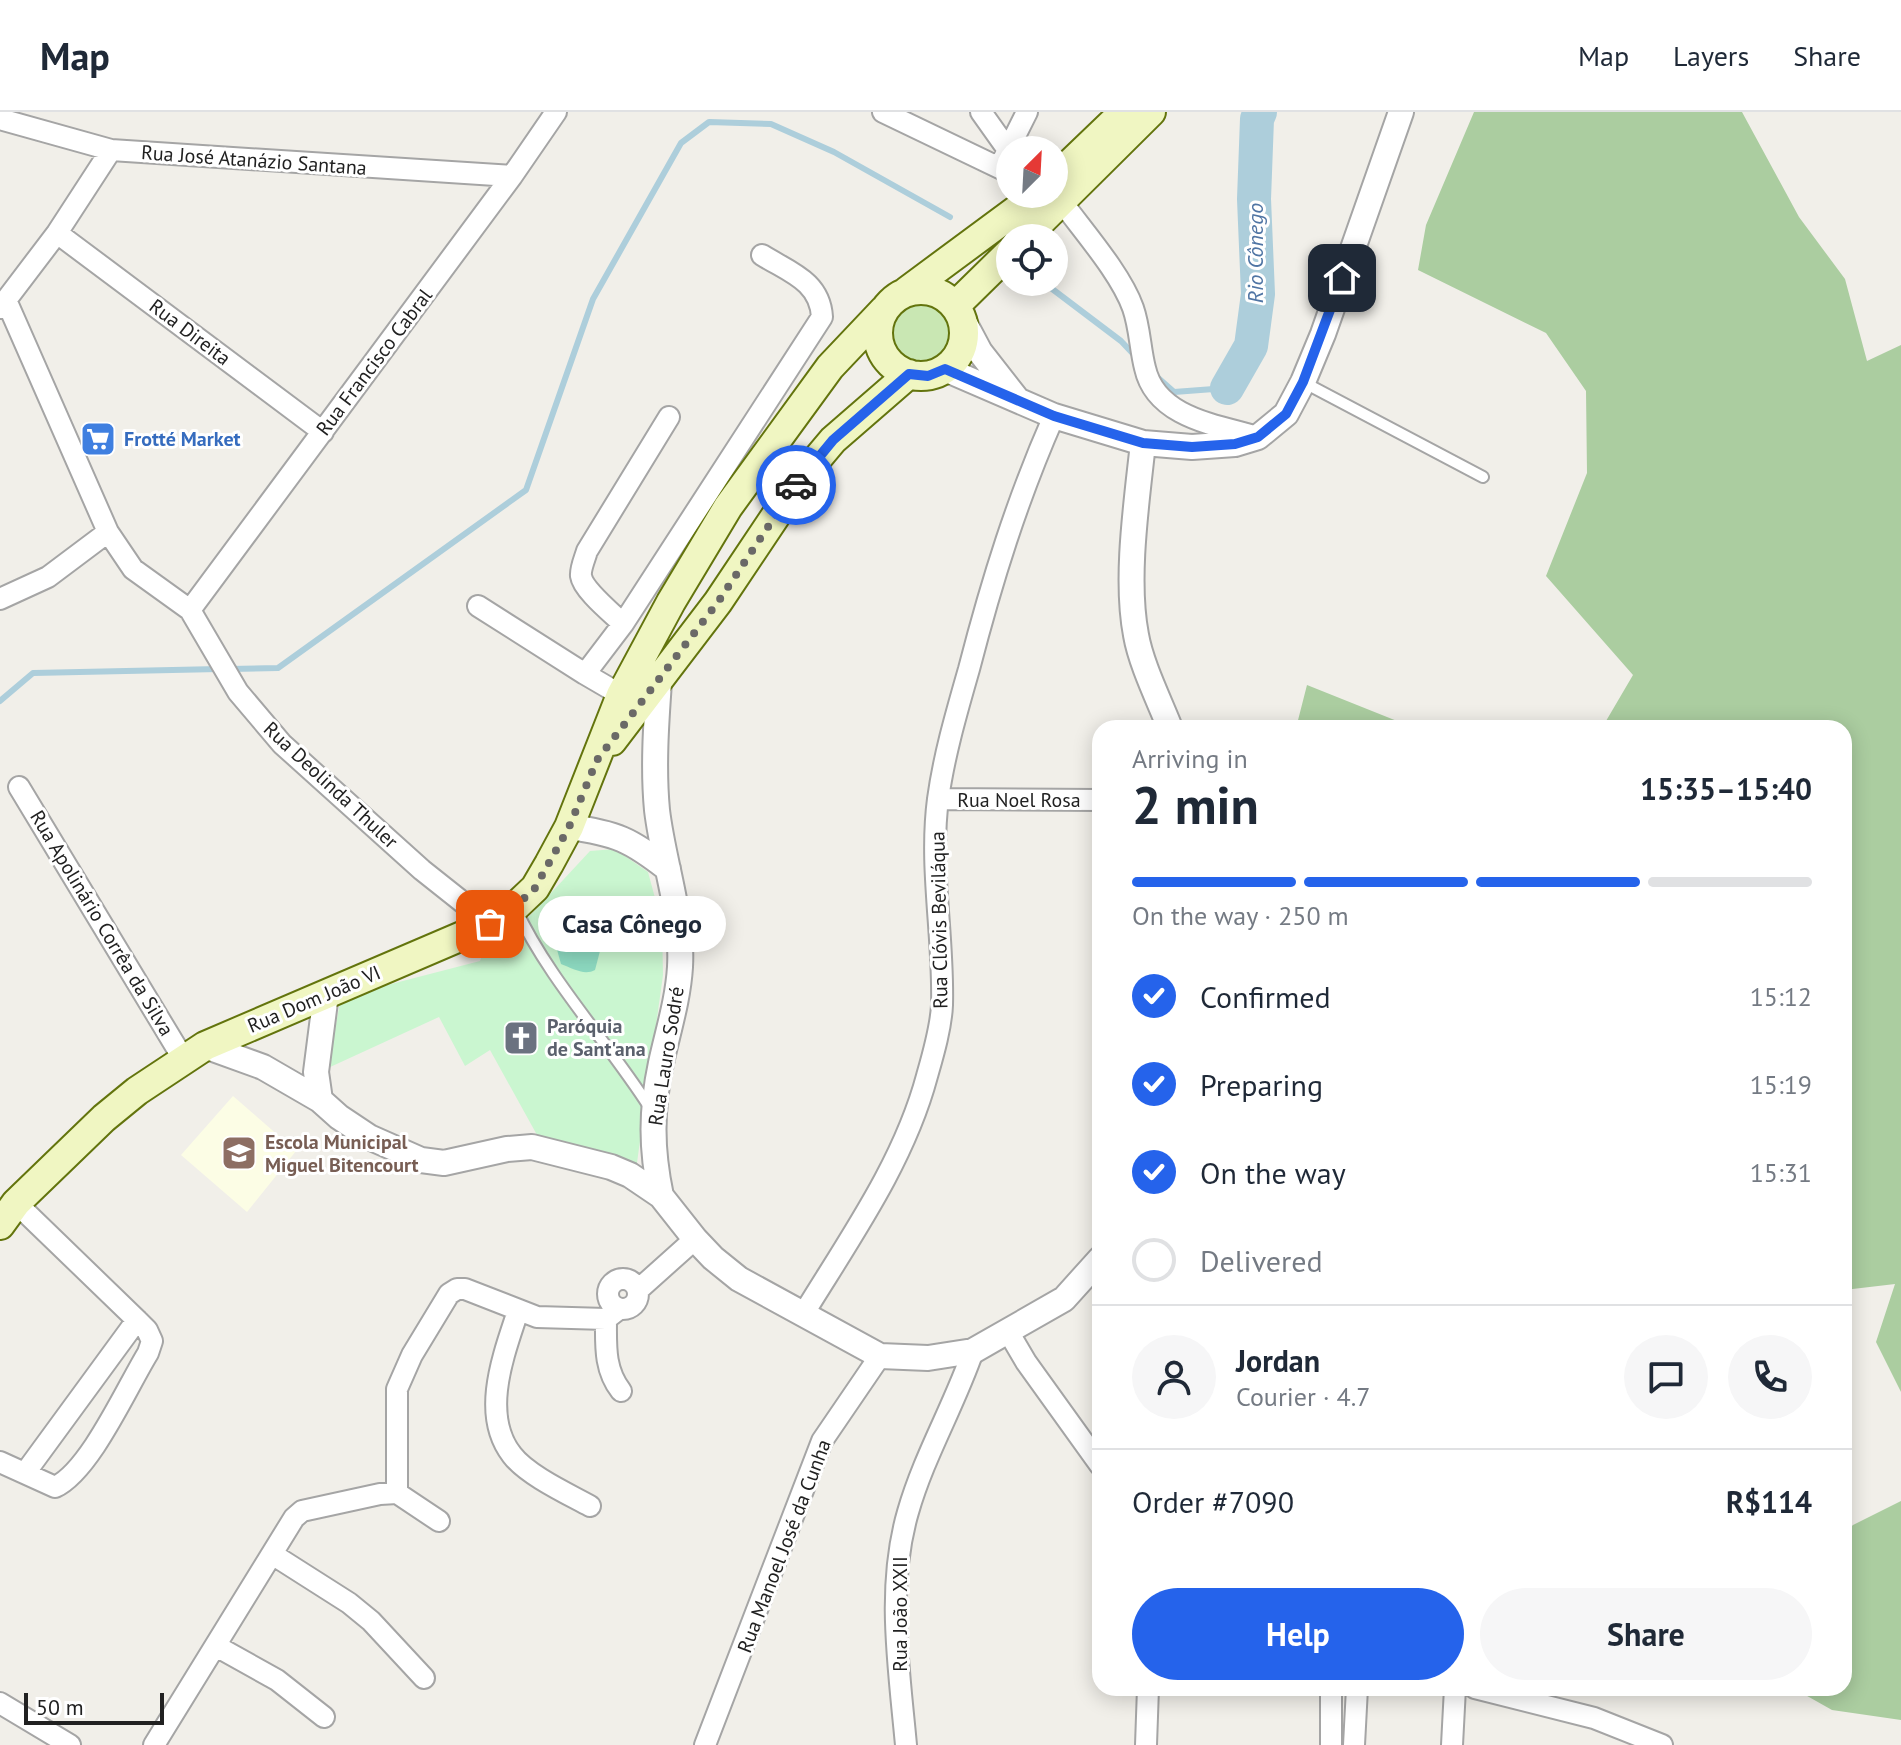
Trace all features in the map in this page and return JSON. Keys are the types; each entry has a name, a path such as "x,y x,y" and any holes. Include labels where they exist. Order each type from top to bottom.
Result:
{"main road":[{"path":"1068,173 1124,112"},
{"path":"1068,178 1151,112"},
{"path":"597,760 621,695 671,602 728,507 830,367 894,298 1028,208"},
{"path":"959,313 996,269"},
{"path":"884,310 877,335 882,352 893,366 909,374 928,376 945,369 962,348 959,313 937,292 922,289 907,291"},
{"path":"597,760 718,602 801,478 833,440 909,374"},
{"name":"Rua Dom João VI","path":"5,1215 104,1118 137,1091 195,1053 490,924 515,907 535,888 569,827 597,760"}],"street":[{"name":"Rua Francisco Cabral","path":"190,610 512,176 556,112"},
{"path":"883,112 996,159"},
{"path":"981,112 996,143"},
{"path":"1017,136 1027,112"},
{"path":"945,369 1054,416 1143,443 1192,447 1235,444 1258,437 1286,414 1303,382 1323,334 1401,112"},
{"name":"Rua José Atanázio Santana","path":"0,119 111,150 512,176"},
{"path":"3,304 57,233 111,150"},
{"path":"1063,208 1133,306 1145,369 1158,397 1173,409 1258,437"},
{"name":"Rua Direita","path":"57,233 323,432"},
{"path":"585,674 623,624 822,317 822,301 814,288 762,255"},
{"name":"Rua Deolinda Thuler","path":"3,304 108,532 133,569 190,610 238,692 282,744 422,870 490,924"},
{"path":"959,313 980,352 1016,398"},
{"name":"Rua Clóvis Beviláqua","path":"804,1313 869,1208 906,1136 927,1078 942,1009 935,866 938,799 996,566 1026,478 1054,416"},
{"path":"623,624 587,589 581,577 583,564 587,551 669,417"},
{"path":"1143,443 1135,520 1133,577 1136,635 1167,720"},
{"path":"0,599 48,577 108,532"},
{"path":"478,606 621,695"},
{"name":"Rua Lauro Sodré","path":"659,682 657,810 678,922 680,966 674,1014 653,1113 653,1157 661,1196"},
{"name":"Rua Apolinário Corrêa da Silva","path":"19,787 195,1053"},
{"name":"Rua Noel Rosa","path":"938,799 1092,800"},
{"path":"569,827 621,837 668,869"},
{"path":"320,1100 316,1072 326,994"},
{"path":"195,1053 263,1067 320,1100 369,1137 421,1160 444,1163 507,1149 532,1147 611,1167 630,1175 661,1196 695,1239 739,1279 880,1356 928,1358 973,1351 1064,1299 1092,1268"},
{"path":"0,1462 55,1487 66,1482 80,1467 148,1353 152,1341 137,1320 5,1215"},
{"path":"621,1391 612,1379 607,1364 612,1314 607,1293 612,1283 621,1279 631,1281 638,1290 695,1239"},
{"path":"397,1493 397,1389 412,1355 449,1294 465,1289 537,1317 612,1314"},
{"path":"518,1311 497,1383 497,1413 503,1438 512,1457 546,1482 590,1506"},
{"path":"25,1473 137,1320"},
{"path":"1009,1333 1026,1362 1092,1454"},
{"name":"Rua João XXII","path":"906,1745 897,1629 897,1570 902,1538 915,1490 961,1386 973,1351"},
{"name":"Rua Manoel José da Cunha","path":"705,1745 822,1441 880,1356"},
{"path":"154,1745 294,1518 302,1511 397,1493 439,1521"},
{"path":"272,1554 349,1603 371,1621 424,1678"},
{"path":"216,1646 277,1680 324,1717"},
{"path":"1146,1745 1148,1696"},
{"path":"1331,1696 1331,1745"},
{"path":"1354,1745 1357,1696"},
{"path":"1452,1745 1455,1696"},
{"path":"1507,1696 1594,1718 1662,1745"},
{"path":"0,1703 70,1745"}],"lane":[{"path":"1303,382 1483,477"},
{"path":"515,907 538,947 653,1113"}],"shaded area":[{"name":"Escola Municipal Miguel Bitencourt","path":"233,1096 296,1151 247,1212 181,1155"}],"green space":[{"path":"1474,112 1742,112 1799,217 1845,279 1867,361 1901,345 1901,1392 1876,1342 1895,1284 1852,1289 1852,720 1607,720 1633,675 1546,576 1587,473 1586,391 1546,333 1418,270 1426,225"},
{"path":"921,304 942,312 950,333 942,354 921,362 900,354 892,333 900,312"},
{"path":"1307,685 1394,720 1298,720"},
{"path":"615,849 648,872 662,924 663,975 636,1170 542,1144 490,1050 465,1066 439,1017 328,1068 341,997 480,961 488,940 524,922 590,851"},
{"path":"586,900 604,921 595,941 600,951 595,970 587,972 561,964 556,946 559,940 580,940 580,935 568,936 563,913"},
{"path":"1901,1501 1901,1720 1832,1710 1807,1696 1852,1696 1853,1525"}],"waterway":[{"name":"Rio Cônego","path":"1227,388 1251,346 1258,294 1254,199 1257,119 1260,112"},
{"path":"230,669 278,668 526,490 593,299 681,143 709,122 771,124 834,152 950,217"},
{"path":"1062,296 1121,341 1137,358"},
{"path":"1156,376 1174,392 1227,388"},
{"path":"0,701 33,673 219,669"}],"way so far":[{"path":"490,924 535,888 569,827 597,760 718,602 796,485"}],"place":[{"name":"Frotté Market","path":"98,439"},
{"name":"Casa Cônego","path":"490,924"},
{"name":"Paróquia de Sant'ana","path":"521,1038"},
{"name":"Escola Municipal Miguel Bitencourt","path":"239,1153"}],"route":[{"path":"796,485 833,440 909,374 928,376 945,369 1054,416 1143,443 1192,447 1235,444 1258,437 1286,414 1303,382 1342,278"}]}
